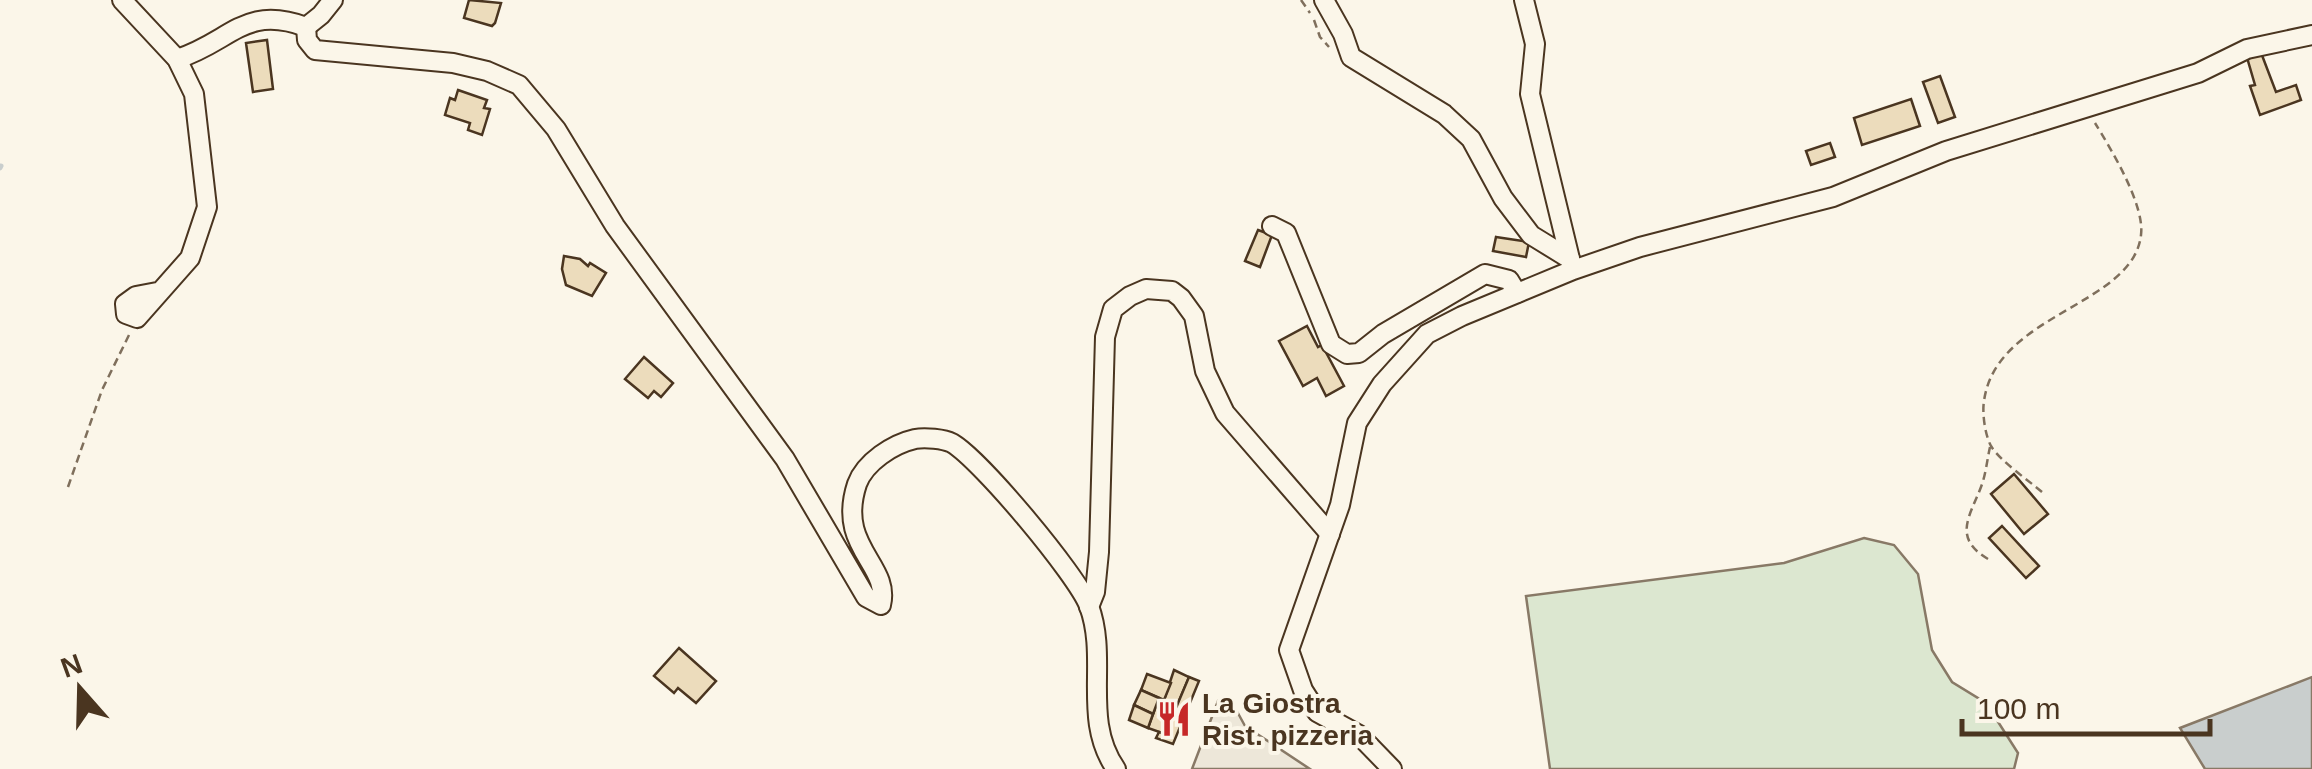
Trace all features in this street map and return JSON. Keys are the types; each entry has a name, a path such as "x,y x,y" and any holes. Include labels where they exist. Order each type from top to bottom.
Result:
{"street":[{"path":"122,0 177,59 194,94 207,207 190,258 138,318"},
{"path":"306,27 333,0"},
{"path":"1324,0 1351,57 1458,126 1471,139 1502,198 1531,236 1571,265"},
{"path":"1524,0 1534,44 1530,94 1571,265"},
{"path":"177,59 197,53 258,19 286,20 306,27"},
{"path":"306,27 307,40 316,50 454,63 487,71 519,85 556,129 614,226 785,459 866,597 881,605 882,584 852,528 852,504 859,478 892,447 918,438 949,441 975,463 1039,535 1089,606 1094,636 1096,722 1105,754 1116,769"},
{"path":"1392,769 1359,735 1318,712 1303,690 1289,650 1340,505 1358,423 1382,384 1427,334 1571,265 1833,196 1946,152 2198,73 2247,49 2312,35"},
{"path":"1272,226 1286,233 1331,344 1347,354 1359,353 1485,274 1509,280 1517,293"},
{"path":"1089,606 1095,592 1099,552 1105,337 1114,309 1130,296 1146,290 1172,291 1181,298 1194,316 1205,371 1225,412 1330,534"}],"path":[{"path":"1988,558 1970,542 1966,522 1982,484 1991,445 1983,411 1984,396 2002,357 2020,339 2112,280 2131,258 2142,235 2120,165 2087,109"},
{"path":"68,487 102,390 138,318"},
{"path":"1991,445 2042,492"}],"green space":[{"path":"1864,538 1894,545 1918,574 1932,650 1952,682 1986,703 2018,753 2014,769 1550,769 1526,596 1784,563"}],"shaded area":[{"path":"2312,677 2312,769 2205,769 2180,728"},
{"path":"1218,701 1233,704 1245,726 1310,769 1192,769"}],"building":[{"path":"469,0 501,3 492,26 464,18"},
{"path":"267,40 273,89 253,92 246,43"},
{"path":"2260,50 2276,92 2296,85 2301,100 2260,115 2250,86 2255,85 2246,54"},
{"path":"1940,76 1955,117 1938,123 1923,82"},
{"path":"458,90 487,100 484,108 490,109 482,135 468,130 470,123 445,115 450,98 455,100"},
{"path":"1911,99 1920,126 1862,145 1854,118"},
{"path":"1830,143 1835,157 1811,165 1806,151"},
{"path":"1258,230 1272,235 1260,267 1245,261"},
{"path":"1496,237 1529,242 1526,257 1493,251"},
{"path":"564,256 580,259 588,266 590,263 606,273 592,296 566,285"},
{"path":"1307,326 1344,386 1326,396 1317,378 1303,386 1279,341"},
{"path":"644,357 673,383 661,397 654,391 648,398 625,379"},
{"path":"2014,474 2048,514 2024,534 1991,494"},
{"path":"2002,526 2039,566 2026,578 1989,538"},
{"path":"679,648 716,681 696,703 678,688 674,693 654,676"},
{"path":"1174,670 1189,677 1165,734 1148,728 1159,698 1164,700"},
{"path":"1147,674 1171,683 1164,700 1141,690"},
{"path":"1189,677 1199,681 1173,744 1156,738 1159,732 1165,734"},
{"path":"1141,690 1159,698 1153,714 1134,705"},
{"path":"1134,705 1153,714 1148,728 1129,720"}],"place":[{"name":"La Giostra Rist. pizzeria","path":"1174,719"}]}
